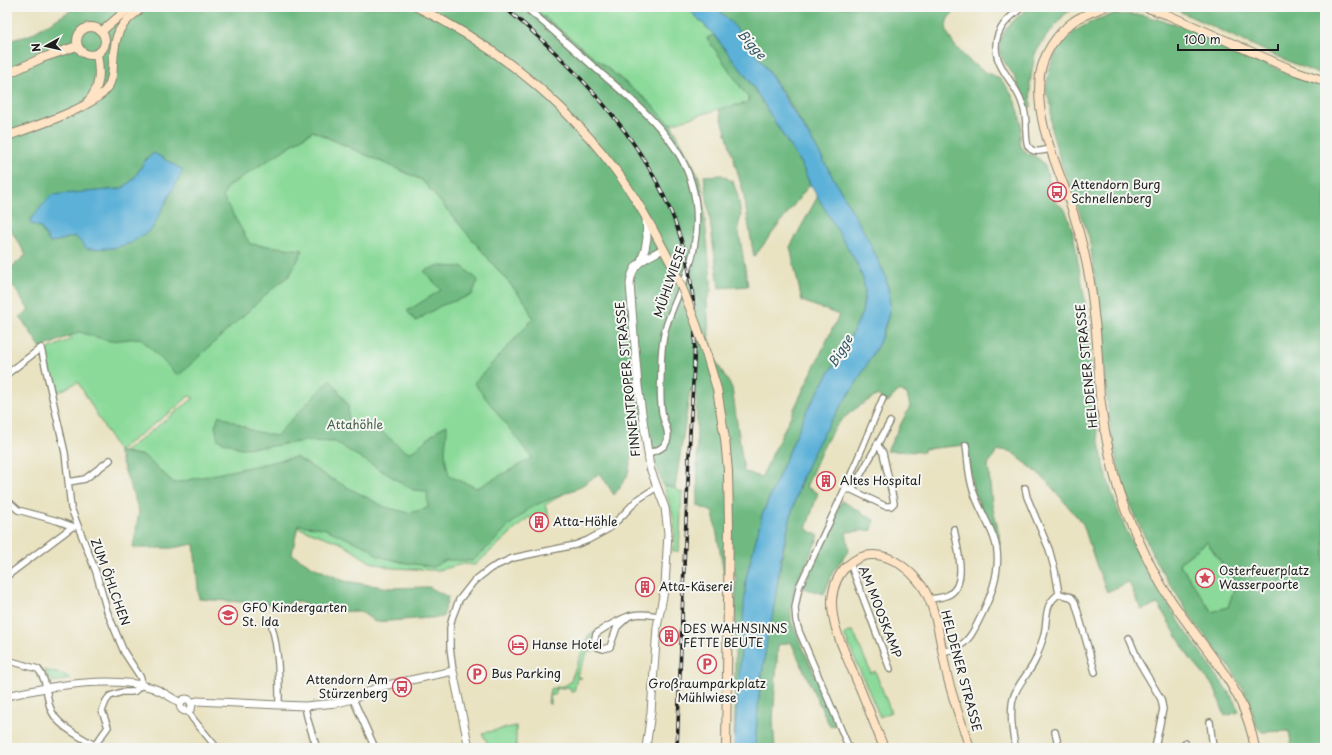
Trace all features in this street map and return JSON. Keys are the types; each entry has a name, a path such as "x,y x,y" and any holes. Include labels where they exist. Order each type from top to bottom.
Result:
{"main road":[{"path":"102,31 130,7"},
{"path":"7,136 69,113 97,98 108,87 112,74 114,45 118,32 126,20 143,7"},
{"path":"417,7 455,27 510,63 550,97 581,128 615,169 636,200 673,267 688,301 717,389 725,439 728,471 729,525 726,748"},
{"name":"HELDENER STRASSE","path":"1104,7 1085,14 1073,22 1062,32 1047,52 1040,73 1038,96 1042,121 1050,148 1073,210 1085,257 1094,314 1100,397 1104,426 1120,494 1137,536 1172,602 1228,679 1241,702 1256,748"},
{"path":"1145,7 1168,15 1290,69 1325,81"},
{"path":"89,26 95,27 102,31 105,38 105,44 97,54 88,55 82,52 77,46 78,35 82,29 89,26"},
{"path":"7,74 42,58 77,46"},
{"path":"84,104 96,90 99,81 100,71 97,54"},
{"name":"HELDENER STRASSE","path":"884,748 841,643 834,617 832,599 835,584 842,571 850,563 866,555 875,554 887,557 901,564 914,576 929,599 948,679 970,748"}],"street":[{"name":"MÜHLWIESE","path":"525,7 627,96 666,133 675,146 690,175 696,202 697,219 693,256 665,330 662,351 661,409 667,432 667,440 664,446 648,453"},
{"path":"1022,7 1001,27 996,38 995,48 1000,65 1022,101 1025,113 1028,146 1032,150 1039,151 1050,148"},
{"path":"641,261 646,249 646,218"},
{"name":"FINNENTROPER STRASSE","path":"646,748 651,712 656,637 665,586 668,533 665,508 650,468 638,386 630,292 631,277 634,269 641,261 663,248"},
{"name":"ZUM ÖHLCHEN","path":"7,374 41,348 65,453 71,508 75,526 96,572 107,611 124,652 141,678 141,685"},
{"path":"850,748 797,626 794,608 799,587 845,488 883,398"},
{"path":"852,490 890,422"},
{"path":"845,488 885,506 891,506 894,502 883,453 877,444"},
{"path":"942,652 957,648 966,642 975,628 986,606 998,562 994,538 973,489 969,472 966,445"},
{"path":"69,482 85,479 110,460"},
{"path":"469,748 453,671 450,647 450,628 459,600 474,581 491,568 512,558 535,552 575,545 608,529 637,500 657,487"},
{"path":"1025,488 1027,497 1049,549 1059,594"},
{"path":"7,500 18,510 75,526"},
{"path":"7,576 75,526"},
{"name":"HELDENER STRASSE","path":"929,599 948,595 955,591 958,584 960,560 954,529"},
{"name":"AM MOOSKAMP","path":"850,563 890,669"},
{"path":"1016,748 1012,732 1012,700 1016,688 1036,662 1044,635 1047,608 1053,598 1059,594 1071,597 1075,602 1095,672"},
{"path":"628,617 617,627 613,641 607,649 601,649 595,645 595,637 597,633 628,617 640,614 660,616"},
{"path":"272,627 275,639 279,677 279,705"},
{"path":"603,629 612,629 613,641"},
{"path":"1129,638 1139,662 1161,699 1163,710 1155,748"},
{"path":"7,660 38,669 41,672 50,708 55,717 63,725 96,747 108,727 102,711 106,701 110,696 122,692 135,691 141,685"},
{"path":"181,703 183,700 187,700 191,702 197,701 305,706 337,703 353,699 378,687 453,671"},
{"path":"7,696 66,685 109,683 141,685 161,691 181,703"},
{"path":"353,699 375,748"},
{"path":"188,711 192,707 191,702"},
{"path":"181,703 180,706 182,710 188,711 217,748"},
{"path":"305,706 317,748"},
{"path":"1210,722 1213,748"},
{"path":"1054,732 1059,748"}],"green space":[{"path":"77,7 532,7 648,101 671,124 698,174 702,189 711,281 711,290 707,300 709,337 716,361 732,388 744,472 761,478 839,315 802,301 790,247 818,196 856,262 863,279 865,291 862,313 851,336 806,412 762,515 740,669 734,748 736,574 724,574 713,512 698,506 696,392 690,391 675,488 663,485 656,465 651,435 634,436 632,456 627,477 614,495 600,473 578,488 533,506 506,528 492,544 472,561 446,560 433,567 401,562 378,556 369,548 323,528 298,525 292,554 313,567 344,581 390,588 429,587 448,597 443,617 375,622 360,611 316,612 307,604 295,601 283,605 199,599 194,544 172,548 133,548 139,511 118,451 144,456 174,483 296,457 328,477 385,507 409,513 428,508 427,491 413,490 335,442 305,441 265,447 240,448 218,440 215,426 219,415 253,431 276,436 330,379 348,405 349,426 368,424 377,428 405,451 413,451 439,429 447,425 445,452 449,476 477,488 532,458 474,383 533,319 526,303 422,180 313,131 227,187 223,197 250,244 303,250 290,275 271,290 178,376 140,338 110,341 79,332 41,348 20,317 29,310 7,277 7,271 26,255 7,224 7,41 28,36","holes":["147,157 114,248 75,236 50,243 40,227 51,196 120,189 133,179"]},
{"path":"532,7 687,7 714,35 707,38 749,99 747,103 719,109 671,124 648,101"},
{"path":"716,7 975,7 957,11 948,18 946,26 948,35 960,52 968,60 982,70 1001,80 1009,91 1015,101 1020,117 1021,146 1024,150 1039,159 1045,166 1053,198 1065,210 1068,217 1075,243 1086,309 1096,426 1105,469 1115,501 1127,532 1158,590 1233,699 1239,712 1225,716 1214,687 1189,657 1158,604 1141,610 1129,582 1107,592 1083,524 1045,479 1012,452 1005,450 998,451 988,464 992,504 1001,542 997,548 973,489 966,445 924,449 924,452 887,451 910,406 907,394 899,390 886,404 878,395 865,402 838,424 827,440 806,487 818,493 806,529 819,536 795,587 791,610 791,621 824,695 835,725 830,726 791,642 778,645 773,720 775,748 755,748 759,696 769,625 772,619 791,515 804,475 818,443 875,350 885,328 889,311 889,296 888,285 882,268 799,118 769,71 735,27"},
{"path":"1031,7 1077,7 1065,14 1045,38 1035,54 1030,83 1031,107 1027,107 1014,76 1001,56 1000,45 1001,38 1008,26 1019,15"},
{"path":"1170,7 1325,7 1325,77 1272,54"},
{"path":"1114,14 1142,15 1186,27 1293,76 1325,88 1325,748 1292,748 1289,731 1262,732 1256,726 1248,698 1231,669 1194,622 1155,560 1122,485 1111,434 1099,307 1089,237 1061,163 1051,129 1051,106 1046,90 1049,70 1057,50 1075,31 1095,20","holes":["1207,542 1236,584 1228,607 1212,612 1179,563"]},
{"path":"714,35 746,76 757,93 802,166 810,184 754,257 743,191 719,109 747,103 749,99 707,38"},
{"name":"Attahöhle","path":"313,131 422,180 526,303 533,319 567,492 545,505 549,516 537,524 529,517 475,565 463,564 439,570 431,570 392,568 370,562 341,543 174,483 144,456 124,452 194,398 189,396 173,410 118,451 78,382 55,394 44,351 71,339 71,326 7,175 276,155"},
{"path":"722,175 733,182 738,196 741,216 738,227 748,286 719,288 704,176"},
{"path":"438,266 463,267 478,280 472,295 440,306 416,321 407,311 441,290 424,271"},
{"path":"663,485 675,488 682,492 679,551 672,551 675,535 673,518"},
{"path":"842,501 874,520 872,530 846,532 849,550 833,572 824,594 803,588"},
{"path":"1207,542 1236,584 1228,607 1212,612 1179,563"},
{"path":"597,630 591,638 593,652 588,651 577,673 577,676 582,678 577,678 574,692 571,692 570,687 555,689 555,695 550,695 550,705 548,703 550,689 566,685 570,682 589,635"},
{"path":"853,631 871,673 875,671 891,712 880,717 844,634"},
{"path":"44,670 65,675 71,679 53,682"},
{"path":"516,726 516,748 490,748 482,733"}],"water":[{"path":"687,7 716,7 737,29 763,63 814,144 867,237 885,275 889,293 890,305 888,317 879,343 857,382 827,427 812,455 799,485 782,551 772,619 769,625 759,696 755,748 734,748 746,578 762,515 806,412 851,336 862,313 865,291 863,279 856,262 810,184 802,166 757,93 746,76 714,35"},
{"path":"154,153 183,170 152,229 131,243 114,248 87,249 75,236 50,243 40,227 31,224 30,220 51,195 120,189 126,186 135,177 145,162"}],"railway":[{"path":"504,7 568,65 598,98 625,132 649,168 669,207 683,247 694,304 695,345 677,748"}],"place":[{"name":"Attendorn Burg Schnellenberg","path":"1057,192"},
{"name":"Altes Hospital","path":"826,481"},
{"name":"Atta-Höhle","path":"539,522"},
{"name":"Osterfeuerplatz Wasserpoorte","path":"1205,578"},
{"name":"Atta-Käserei","path":"645,587"},
{"name":"GFO Kindergarten St. Ida","path":"228,615"},
{"name":"DES WAHNSINNS FETTE BEUTE","path":"669,636"},
{"name":"Hanse Hotel","path":"518,645"},
{"name":"Großraumparkplatz Mühlwiese","path":"707,664"},
{"name":"Bus Parking","path":"477,674"},
{"name":"Attendorn Am Stürzenberg","path":"402,687"}],"water label":[{"name":"Bigge","path":"752,44"},
{"name":"Bigge","path":"840,351"}]}
